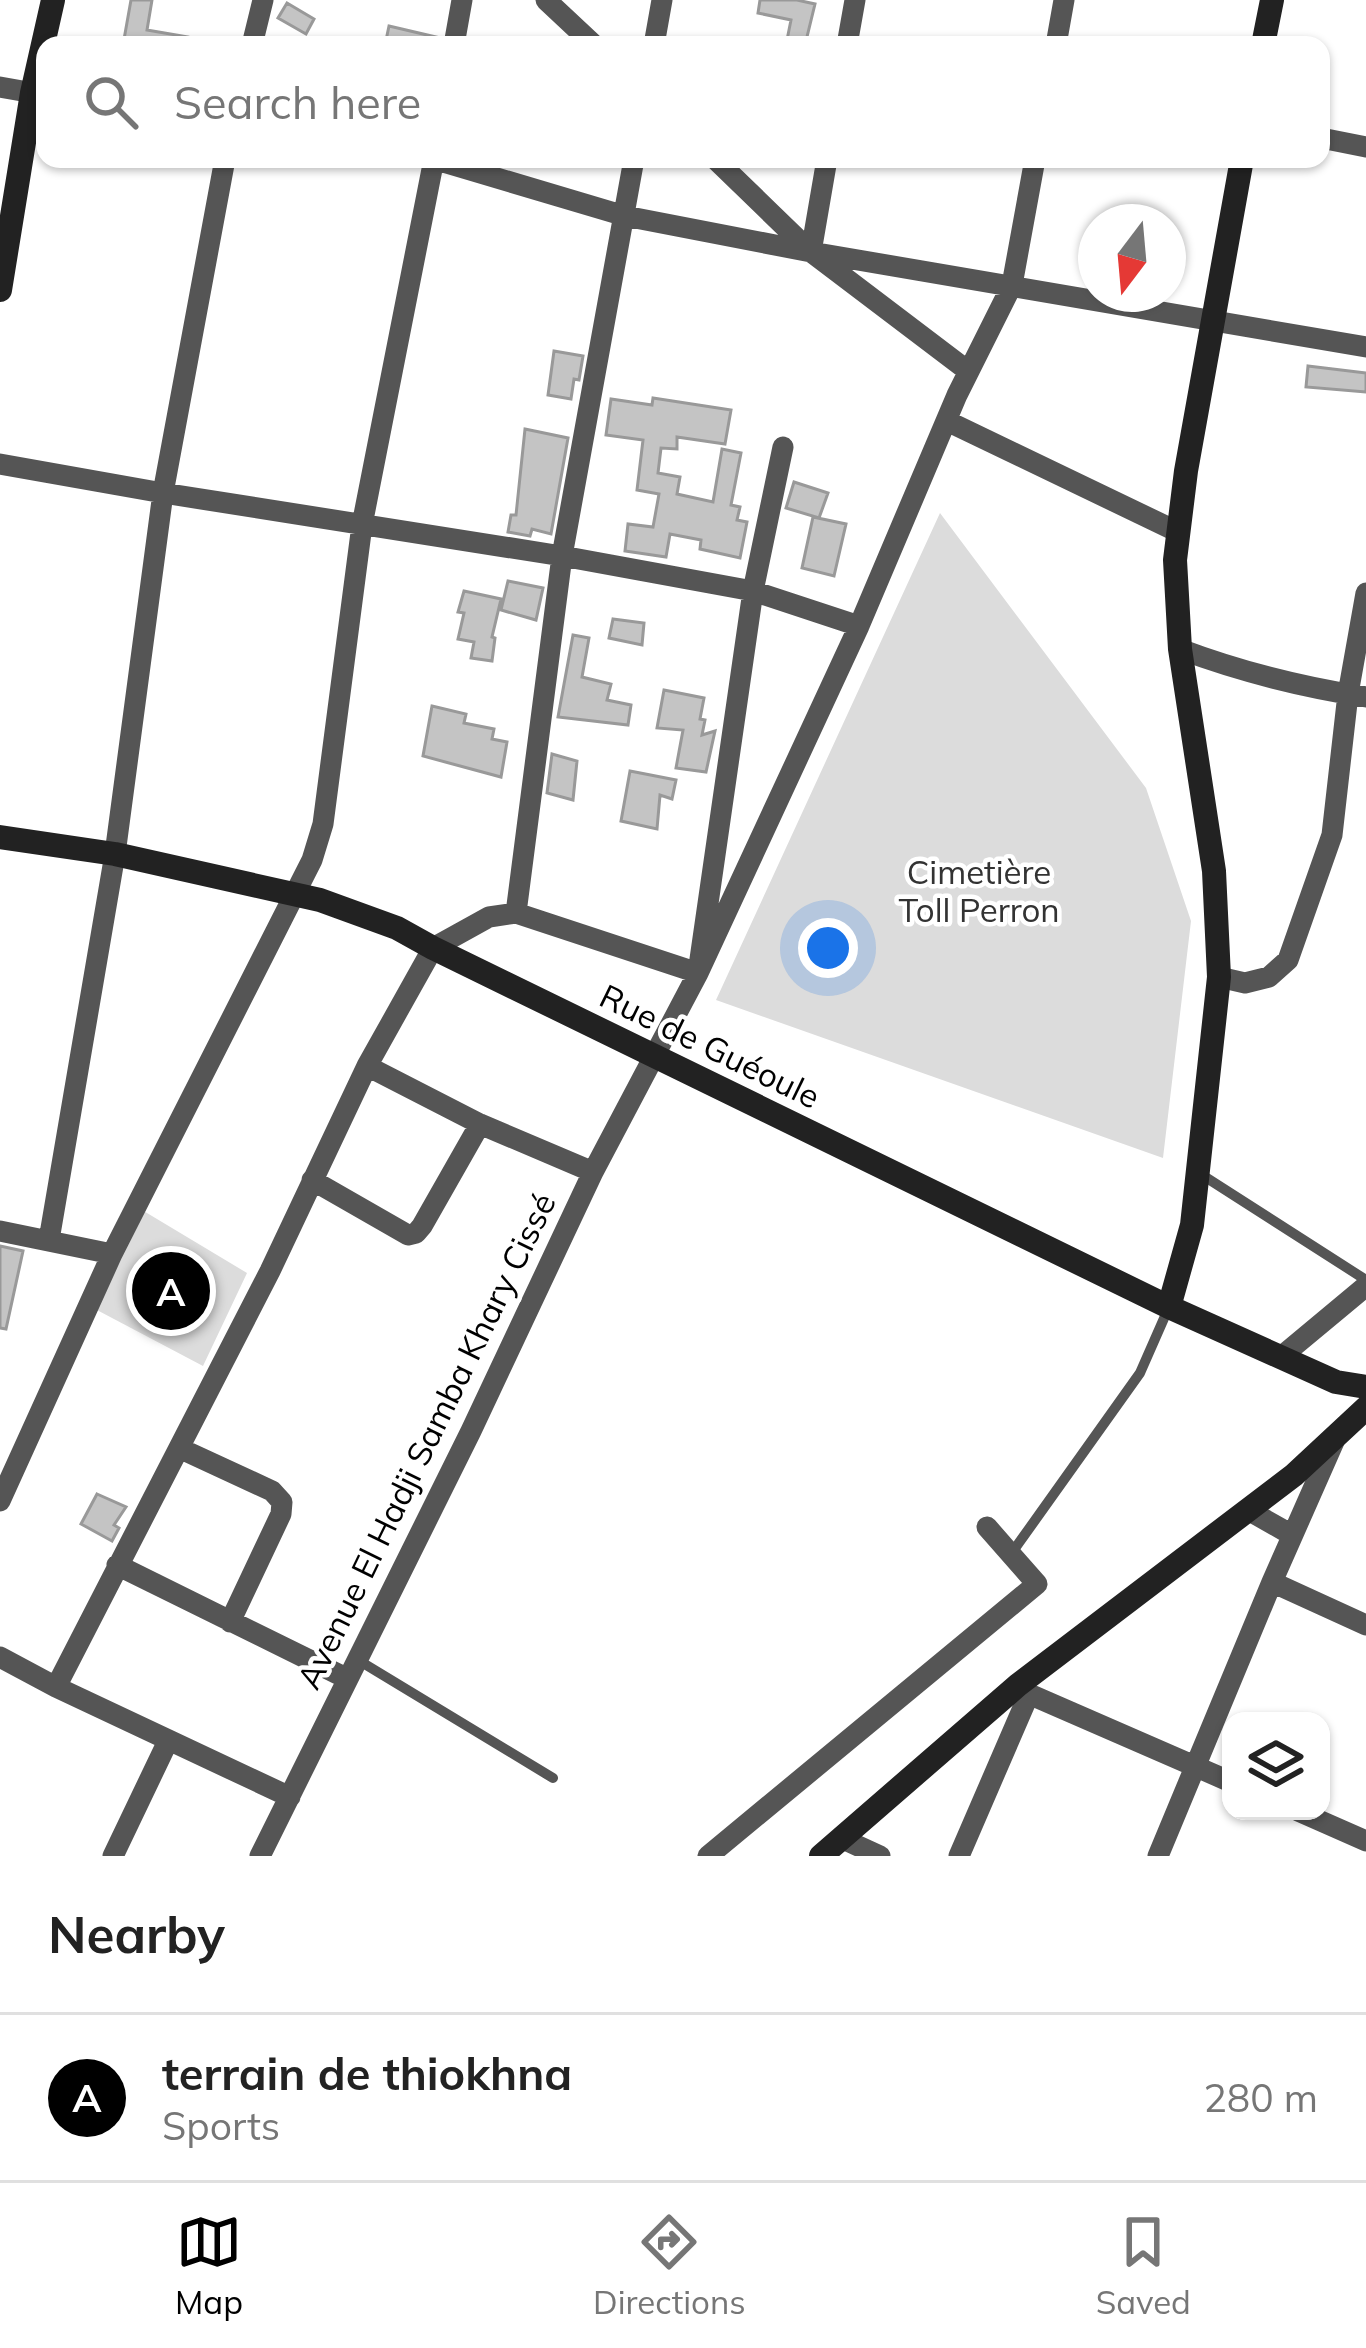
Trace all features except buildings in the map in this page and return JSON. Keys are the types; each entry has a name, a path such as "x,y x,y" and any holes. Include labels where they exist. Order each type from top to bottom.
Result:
{"street":[{"path":"47,36 53,0"},
{"path":"254,36 263,0"},
{"path":"456,36 462,0"},
{"path":"546,0 584,36"},
{"path":"656,36 662,0"},
{"path":"849,36 855,0"},
{"path":"1058,36 1064,0"},
{"path":"1265,36 1272,0"},
{"path":"0,87 36,94"},
{"path":"0,290 36,104"},
{"path":"1330,140 1366,147"},
{"path":"49,1240 115,854 163,493 223,168"},
{"path":"0,1501 112,1254 312,860 323,824 362,525 432,168"},
{"path":"464,168 625,216 1366,346"},
{"path":"516,913 562,556 633,168"},
{"path":"724,168 811,252 968,371"},
{"path":"811,252 825,168"},
{"name":"Avenue El Hadji Samba Khary Cissé","path":"260,1856 593,1172 698,973 859,626 968,371 1012,284 1033,168"},
{"path":"1169,1307 1192,1225 1219,977 1214,871 1180,649 1175,560 1240,168"},
{"path":"946,422 1178,532"},
{"path":"56,1687 270,1271 368,1066 433,948 489,917 516,913 698,973 753,591 783,447"},
{"path":"0,464 753,591 859,626"},
{"path":"1219,977 1245,982 1269,976 1288,960 1332,835 1357,696 1366,593"},
{"path":"1180,649 1294,685 1357,696"},
{"name":"Rue de Guéoule","path":"0,837 115,854 320,900 397,928 1169,1307 1336,1382 1366,1387"},
{"path":"368,1066 480,1124 593,1172"},
{"path":"312,1180 408,1235 416,1233 480,1124"},
{"path":"0,1232 112,1254"},
{"path":"1282,1356 1366,1283"},
{"path":"821,1856 1294,1475 1366,1408"},
{"path":"1158,1856 1336,1437"},
{"path":"179,1448 272,1491 282,1502 281,1514 230,1622"},
{"path":"1248,1510 1292,1535"},
{"path":"708,1856 1037,1584 987,1527"},
{"path":"117,1565 230,1622 352,1669"},
{"path":"1272,1582 1366,1624"},
{"path":"0,1657 290,1797"},
{"path":"1024,1690 1222,1778"},
{"path":"959,1856 1024,1690"},
{"path":"113,1856 168,1741"},
{"path":"1318,1820 1366,1841"},
{"path":"843,1838 880,1856"}],"lane":[{"path":"1199,1173 1366,1283"},
{"path":"1011,1554 1140,1373 1169,1307"},
{"path":"352,1669 553,1778"}],"green space":[{"name":"Cimetière Toll Perron","path":"940,513 1146,788 1191,921 1163,1158 716,1000"},
{"path":"142,1210 247,1273 203,1366 95,1309"}],"place":[{"name":"terrain de thiokhna","path":"171,1291"}]}
